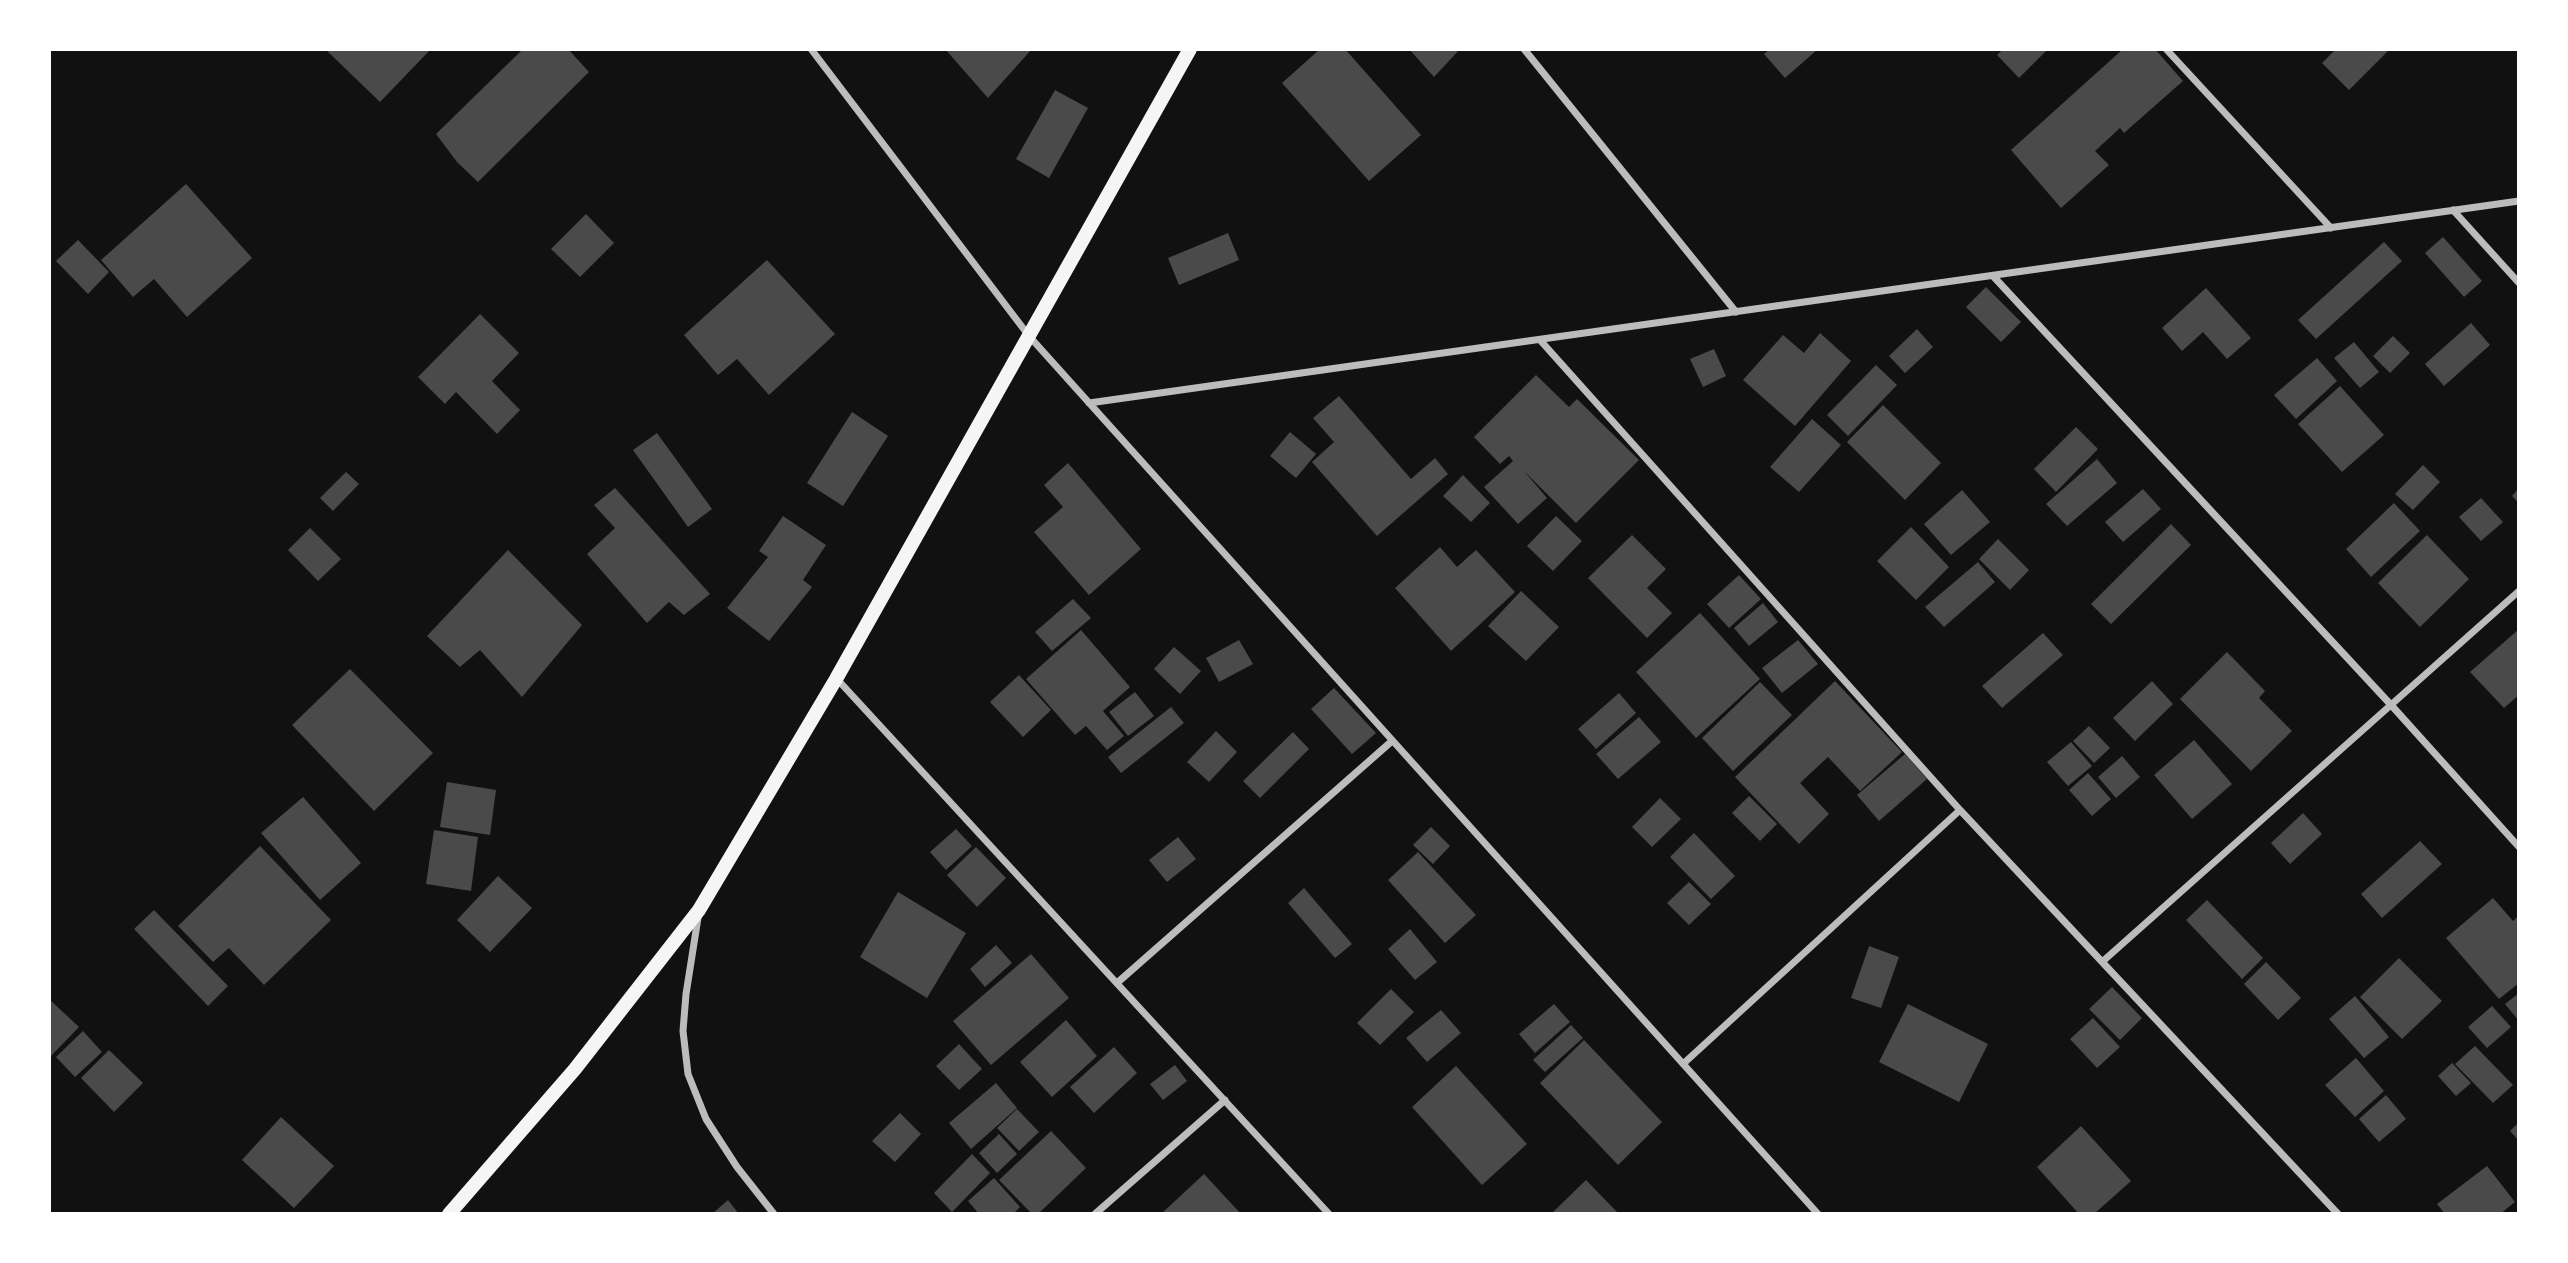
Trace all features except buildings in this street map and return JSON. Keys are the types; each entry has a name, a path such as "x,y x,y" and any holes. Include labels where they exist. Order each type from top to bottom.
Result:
{"main road":[{"path":"449,1214 575,1069 699,910 836,679 1190,49"}],"street":[{"path":"811,49 1029,336 1818,1214"},
{"path":"1524,49 1736,312"},
{"path":"2166,49 2331,228"},
{"path":"1089,403 2519,201"},
{"path":"2453,211 2519,283"},
{"path":"1993,276 2392,706 2519,847"},
{"path":"1540,340 1960,810 2338,1214"},
{"path":"2102,962 2519,590"},
{"path":"836,679 1329,1214"},
{"path":"1117,983 1392,741"},
{"path":"1683,1064 1960,810"},
{"path":"699,910 683,1031 688,1074 706,1119 737,1167 774,1214"},
{"path":"1095,1214 1225,1101"}]}
